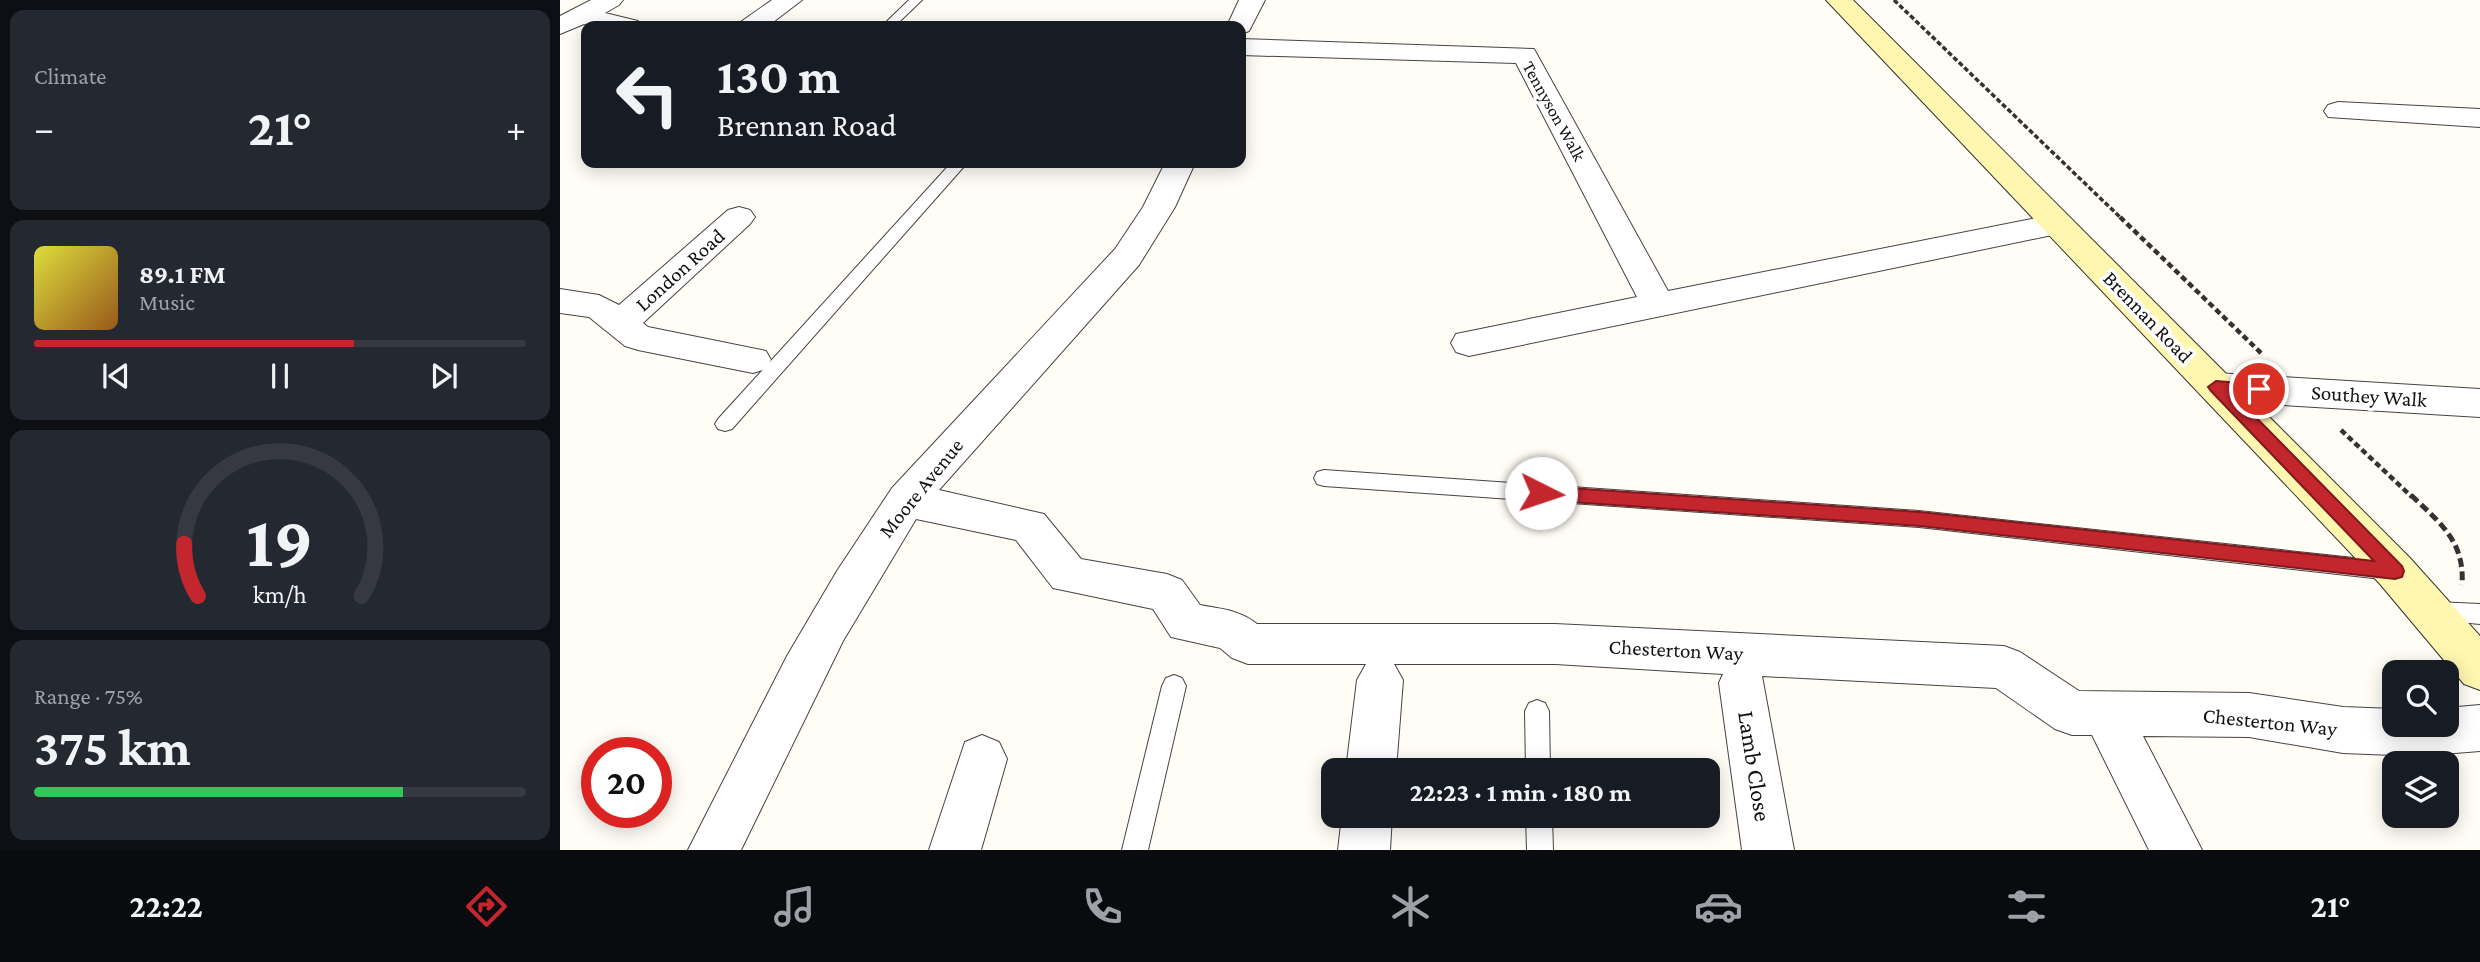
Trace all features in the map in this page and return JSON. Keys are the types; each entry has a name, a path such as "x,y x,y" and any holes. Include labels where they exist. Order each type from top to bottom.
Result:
{"street":[{"path":"570,20 610,0"},
{"path":"758,21 789,0"},
{"path":"1242,21 1252,0"},
{"name":"Brennan Road","path":"1839,0 2395,571 2480,669"},
{"name":"Tennyson Walk","path":"1246,47 1525,55 1658,304"},
{"path":"2338,111 2477,121"},
{"name":"Moore Avenue","path":"714,850 794,689 878,541 906,500 1127,257 1159,207 1178,168"},
{"name":"London Road","path":"622,322 739,217"},
{"path":"1469,344 2057,224"},
{"name":"London Road","path":"560,301 599,307 622,322 638,337 753,360"},
{"name":"Southey Walk","path":"2216,387 2480,403"},
{"name":"Chesterton Way","path":"906,500 1029,526 1068,575 1167,593 1187,623 1231,630 1248,644 1555,644 2004,667 2073,713 2249,715 2343,730 2418,733 2480,728"},
{"path":"1372,758 1380,680"},
{"name":"Lamb Close","path":"1742,683 1768,850"},
{"path":"2107,715 2176,850"},
{"path":"955,850 982,759"},
{"path":"1364,850 1366,828"}],"lane":[{"path":"893,21 916,0"},
{"path":"725,424 955,168"},
{"path":"1324,478 1920,519 2395,571"},
{"path":"2432,612 2475,614"},
{"path":"1135,850 1174,686"},
{"path":"1537,711 1538,758"},
{"path":"1539,828 1540,850"}],"path":[{"path":"1894,0 2270,361"},
{"path":"2334,423 2450,532 2463,568 2462,597 2475,614"}],"route":[{"path":"1541,493 1920,519 2395,571 2216,387 2259,389"}]}
